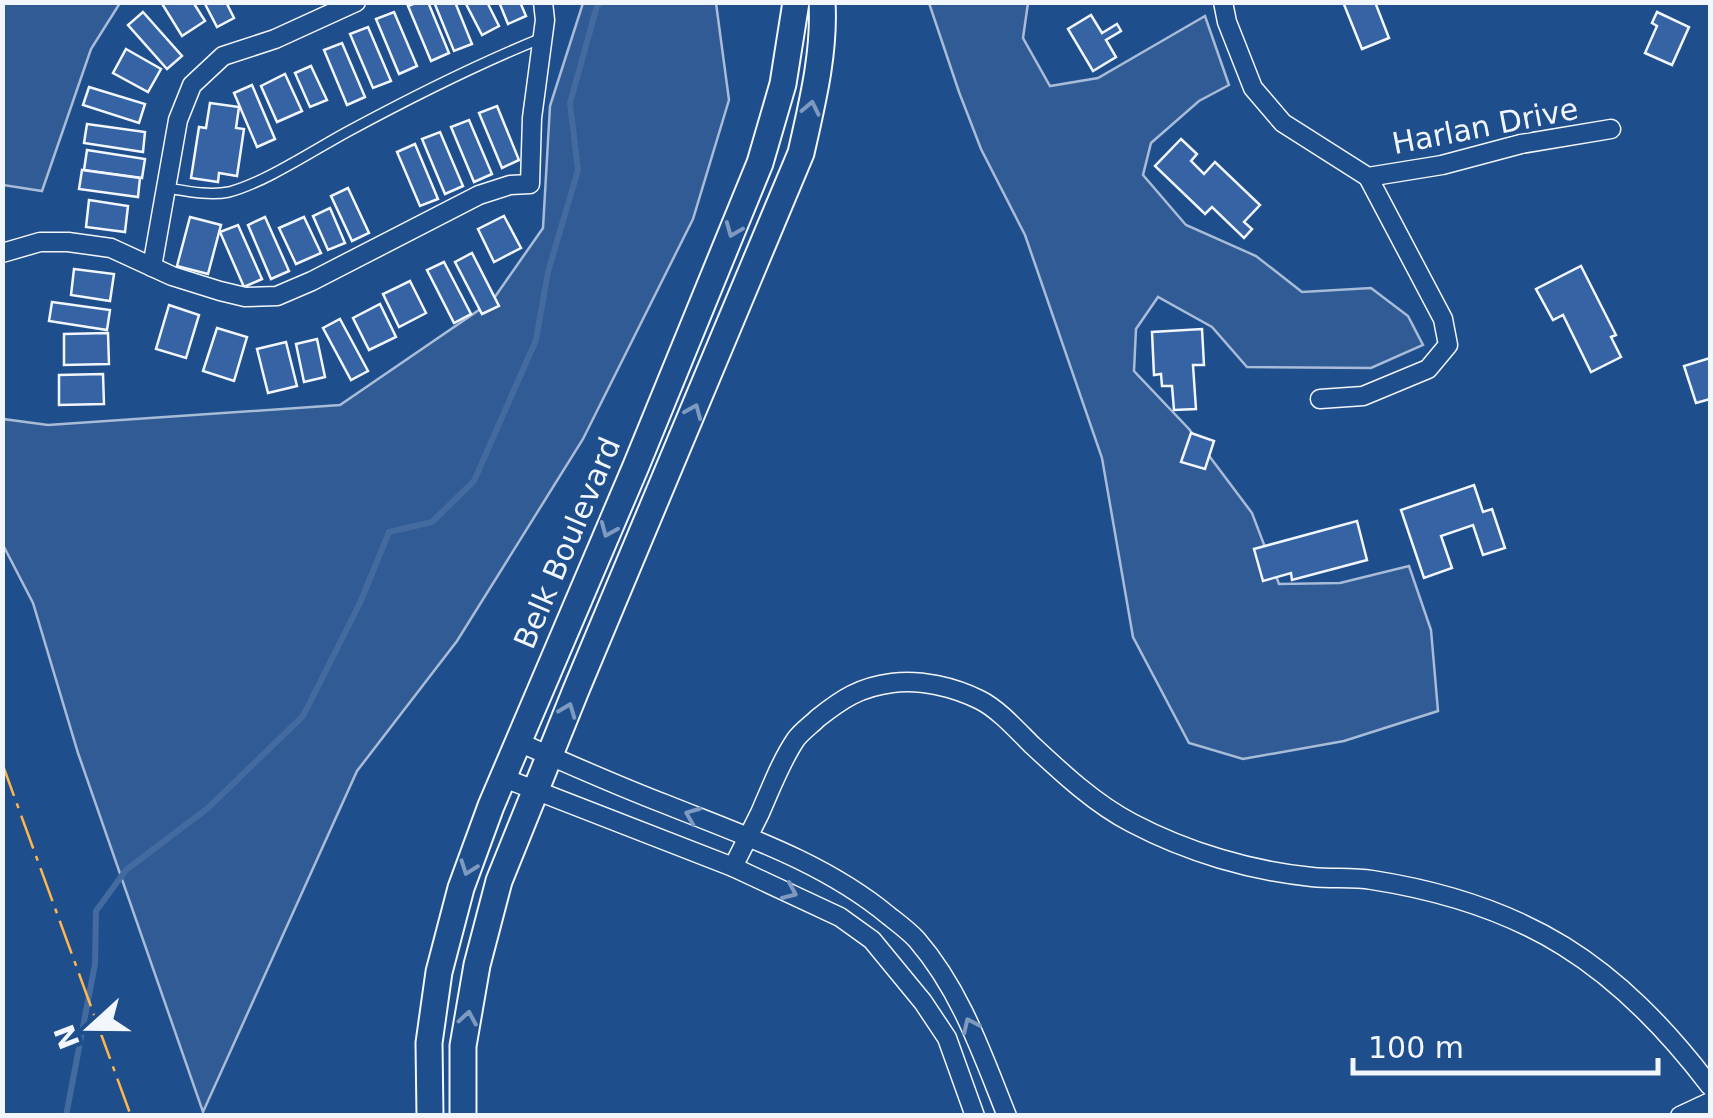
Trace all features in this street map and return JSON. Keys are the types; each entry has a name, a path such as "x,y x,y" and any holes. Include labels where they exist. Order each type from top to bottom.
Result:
{"street":[{"path":"152,267 178,120 192,85 223,56 275,39 356,2"},
{"path":"2,254 40,242 111,248 172,276 245,297 277,296 479,195 510,185 530,184 532,118 545,20 542,2"},
{"name":"Belk Boulevard","path":"430,1116 429,1043 439,972 461,888 491,806 760,164 783,84 796,2"},
{"path":"463,1116 463,1046 499,881 801,153 817,82 822,2"},
{"name":"Harlan Drive","path":"1222,2 1253,88 1284,123 1368,177 1611,129"},
{"path":"1320,399 1363,396 1428,369 1448,345 1442,319 1368,177"},
{"path":"733,867 798,735 842,698 863,689 894,682 944,686 982,701 1068,778 1130,822 1180,843 1247,867 1412,887 1517,919 1582,956 1626,992 1677,1042 1710,1086"},
{"path":"518,742 815,867 872,902 916,938 949,985 972,1029 1007,1116"},
{"path":"504,778 733,867 840,917 872,940 924,1002 947,1038 975,1116"},
{"path":"1680,1116 1710,1102"}],"lane":[{"path":"167,188 228,192 268,175 491,58 542,38"}],"shaded area":[{"path":"2,3 120,3 91,49 42,191 3,185"},
{"path":"583,3 716,3 729,100 693,219 583,439 457,641 357,771 203,1112 78,753 33,603 3,545 3,419 48,425 340,405 492,301 543,228 550,106"},
{"path":"929,3 1028,3 1023,38 1050,86 1098,78 1205,16 1229,85 1199,101 1151,143 1143,175 1186,225 1256,256 1302,292 1371,288 1408,316 1423,345 1371,368 1247,367 1212,327 1158,297 1136,329 1134,371 1189,429 1252,513 1279,584 1340,583 1409,566 1431,630 1438,711 1344,741 1243,759 1189,743 1133,637 1102,458 1025,235 981,149"}],"building":[{"path":"161,2 193,2 205,21 182,36"},
{"path":"204,2 226,2 234,18 217,27"},
{"path":"428,2 449,53 431,61 408,6"},
{"path":"434,2 455,2 472,44 454,51"},
{"path":"465,2 487,2 499,26 482,35"},
{"path":"499,2 520,2 526,16 508,24"},
{"path":"1343,2 1375,2 1389,38 1362,49"},
{"path":"143,12 182,56 167,69 128,25"},
{"path":"394,12 417,66 399,74 376,19"},
{"path":"1657,12 1689,27 1672,65 1645,53 1657,26 1652,23"},
{"path":"1091,15 1102,33 1117,24 1121,31 1106,40 1116,57 1093,71 1068,29"},
{"path":"368,27 391,81 373,88 350,34"},
{"path":"342,43 365,97 347,105 324,50"},
{"path":"126,49 161,69 148,92 113,73"},
{"path":"311,66 327,100 310,107 295,73"},
{"path":"285,74 302,111 277,122 261,86"},
{"path":"252,85 275,139 257,147 234,93"},
{"path":"89,87 145,104 139,123 83,105"},
{"path":"210,103 239,107 236,128 244,129 237,176 219,173 218,182 191,178 199,127 206,128"},
{"path":"497,106 519,160 502,168 479,113"},
{"path":"469,120 492,174 474,182 451,127"},
{"path":"87,124 145,132 143,152 84,143"},
{"path":"440,132 463,186 445,194 422,139"},
{"path":"1181,139 1197,154 1191,161 1204,174 1215,162 1260,205 1244,222 1252,229 1244,238 1212,207 1205,214 1155,166"},
{"path":"415,144 438,199 420,206 397,152"},
{"path":"87,150 145,159 142,178 84,170"},
{"path":"82,170 140,178 138,197 79,189"},
{"path":"348,188 369,233 352,241 331,196"},
{"path":"89,200 128,206 125,232 86,227"},
{"path":"330,208 345,243 328,250 313,216"},
{"path":"504,216 521,248 494,262 478,229"},
{"path":"190,217 221,225 208,274 177,266"},
{"path":"265,217 289,271 271,279 248,225"},
{"path":"304,217 321,253 296,264 279,228"},
{"path":"238,225 262,279 244,287 220,232"},
{"path":"472,253 499,306 482,314 455,262"},
{"path":"444,262 471,314 454,323 427,270"},
{"path":"1581,266 1616,335 1611,337 1621,357 1591,372 1563,315 1553,320 1536,289"},
{"path":"74,269 114,274 110,301 71,295"},
{"path":"410,281 426,313 399,327 383,294"},
{"path":"52,302 110,310 107,330 49,321"},
{"path":"380,304 396,337 369,350 353,318"},
{"path":"169,305 199,315 186,358 156,349"},
{"path":"340,319 368,371 351,380 323,328"},
{"path":"217,328 247,337 234,381 203,371"},
{"path":"1202,329 1204,365 1193,365 1196,409 1174,410 1172,386 1162,386 1161,374 1154,375 1152,332"},
{"path":"108,333 109,364 64,365 64,334"},
{"path":"317,339 325,377 304,382 296,344"},
{"path":"286,342 297,386 268,393 257,349"},
{"path":"1710,358 1710,399 1696,403 1684,366"},
{"path":"103,374 104,404 59,405 59,375"},
{"path":"1191,433 1214,441 1205,469 1181,462"},
{"path":"1474,485 1483,512 1492,509 1505,548 1483,555 1473,525 1441,536 1452,568 1424,578 1401,510"},
{"path":"1357,521 1367,560 1292,580 1291,573 1263,581 1254,549"}],"waterway":[{"path":"66,1116 95,964 96,911 126,870 208,808 303,716 360,603 389,532 432,522 474,481 536,340 548,272 578,170 570,103 601,2"}],"power":[{"path":"2,763 131,1116"}]}
